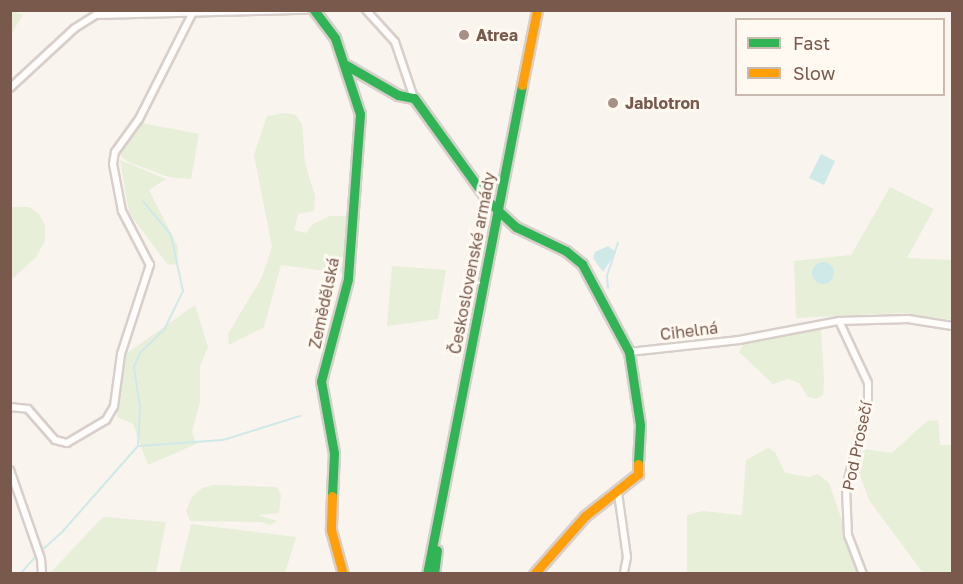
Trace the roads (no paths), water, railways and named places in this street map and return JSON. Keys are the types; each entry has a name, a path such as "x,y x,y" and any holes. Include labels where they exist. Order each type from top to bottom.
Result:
{"street":[{"path":"10,88 40,58 89,17 107,14 306,10"},
{"name":"Zemědělská","path":"314,10 335,38 346,65 360,114 359,154 348,279 321,381 334,453 331,530 343,573"},
{"path":"366,10 395,42 414,98 465,172 516,227 566,251 582,264 629,352 640,425 638,474 618,493 585,516 534,573"},
{"name":"Československé armády","path":"427,573 439,521 537,10"},
{"path":"10,407 28,409 56,440 67,443 106,420 114,406 121,354 150,265 122,211 113,164 115,153 140,119 193,12"},
{"path":"346,65 398,95 414,98"},
{"name":"Cihelná","path":"629,352 739,340 839,321 908,320 952,326"},
{"name":"Pod Prosečí","path":"839,321 868,383 868,400 846,488 848,535 863,573"},
{"path":"10,470 40,559 42,573"},
{"path":"618,493 627,557 624,572"},
{"name":"Československé armády","path":"434,573 439,521"}],"water":[{"path":"821,154 835,161 824,185 809,178"},
{"path":"608,246 616,252 603,272 593,258 595,252"},
{"path":"823,262 831,265 834,273 831,281 823,284 815,281 812,273 815,265"}],"waterway":[{"path":"41,551 63,531 138,446 140,408 134,367 140,353 164,330 183,291 171,235 143,201"},
{"path":"608,288 607,276 618,243"},
{"path":"139,446 223,440 300,416"},
{"path":"20,574 36,556"}],"place":[{"name":"Atrea","path":"464,35"},
{"name":"Jablotron","path":"613,103"}]}
